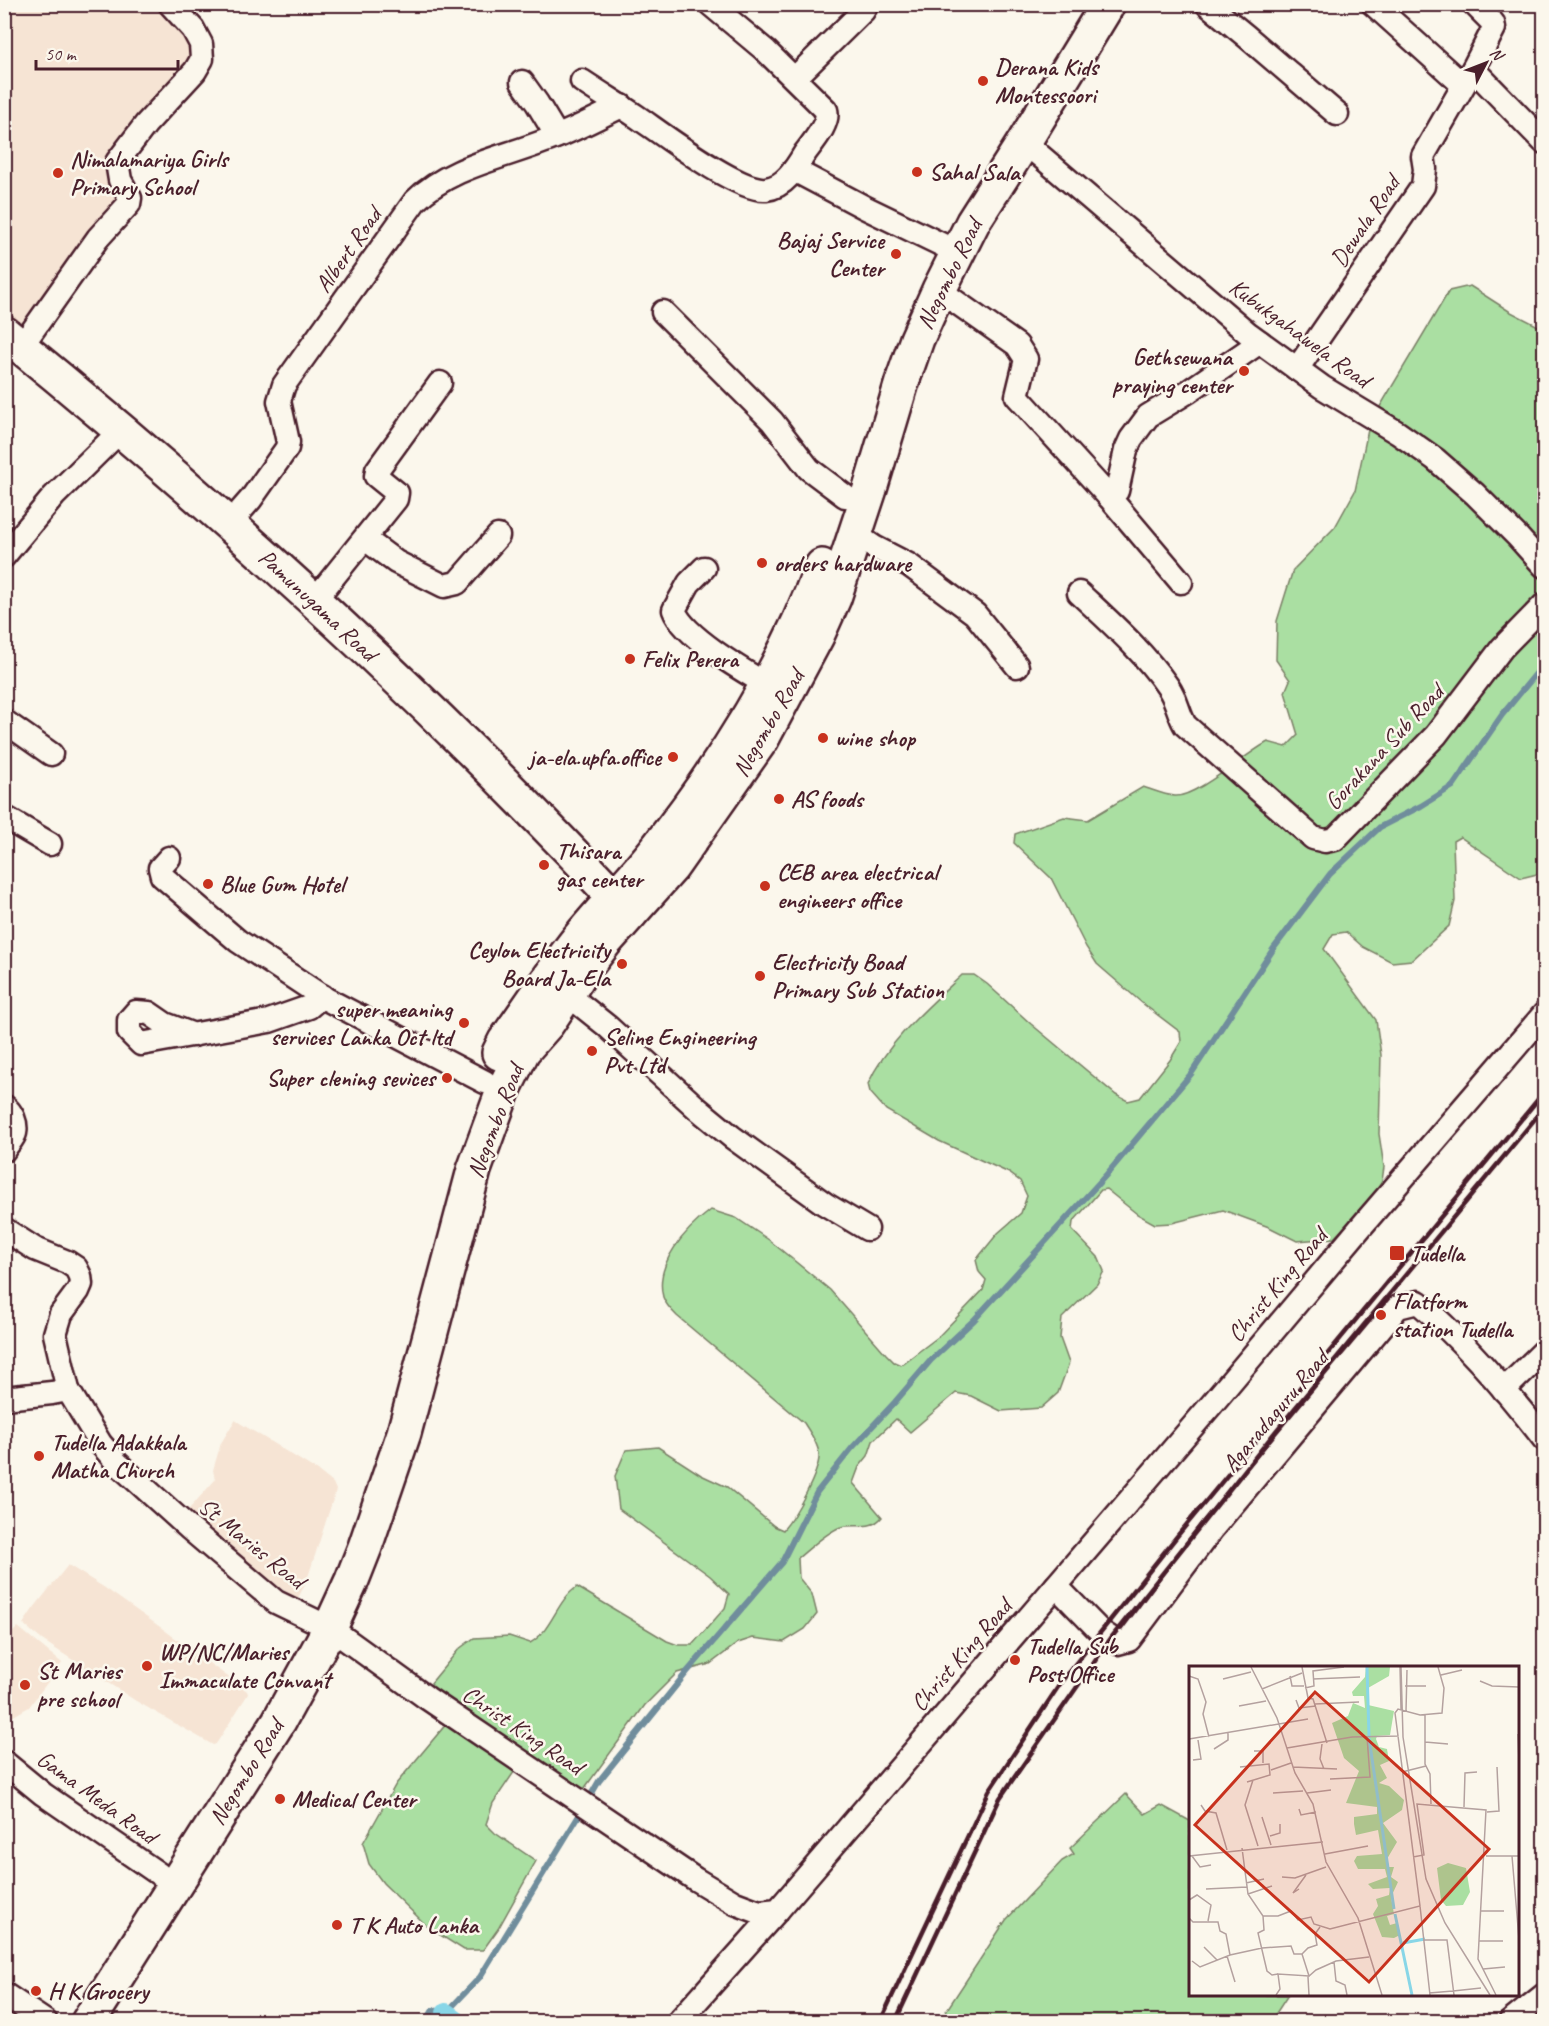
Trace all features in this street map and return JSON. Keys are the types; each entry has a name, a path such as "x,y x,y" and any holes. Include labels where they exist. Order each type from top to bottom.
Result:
{"main road":[{"name":"Negombo Road","path":"65,2022 321,1624 365,1547 404,1432 474,1170 496,1111 523,1051 547,1024 579,976 656,849 817,636 834,598 917,339 939,290 956,209 1083,4"},
{"name":"Negombo Road","path":"776,691 813,590 885,371 926,268 973,222 1108,4"},
{"name":"Pamunugama Road","path":"13,340 122,429 230,523 370,653 536,815 622,905"},
{"name":"Negombo Road","path":"88,2022 279,1721 321,1624 336,1570 364,1497 384,1429 455,1161 485,1082 505,1041 570,949 622,905"}],"street":[{"path":"13,340 129,204 130,198 120,180 117,162 147,124 195,71 202,59 201,44 194,29 170,4"},
{"path":"582,81 706,163 746,185 757,189 775,187 783,183 816,136 828,115 826,110 795,78 710,4"},
{"path":"795,78 863,11 867,4"},
{"path":"1207,4 1337,114"},
{"path":"1373,4 1468,77 1545,142"},
{"name":"Dewala Road","path":"1297,369 1423,186 1425,169 1423,156 1494,28 1493,23 1474,4"},
{"path":"522,82 557,136"},
{"name":"Albert Road","path":"230,523 251,499 287,448 288,442 279,401 284,386 415,201 430,187 474,166 557,136 622,106"},
{"name":"Kubukgahawela Road","path":"1024,142 1260,342 1322,387 1398,433 1435,459 1475,494 1545,566"},
{"path":"794,170 948,247"},
{"path":"939,290 1017,345 1026,358 1017,396 1109,497 1181,582"},
{"path":"663,312 772,421 809,469 845,496"},
{"path":"1109,497 1117,491 1126,450 1131,439 1148,416 1260,342"},
{"path":"314,601 396,499 397,493 376,476 377,470 440,383"},
{"path":"4,556 54,496 122,429"},
{"path":"855,534 874,547 909,565 975,614 1017,666"},
{"path":"365,539 396,562 444,586 457,583 498,536"},
{"path":"704,568 690,583 674,609 677,618 700,641 776,691"},
{"name":"Gorakana Sub Road","path":"1079,593 1142,656 1168,687 1185,725 1312,838 1325,841 1335,839 1436,735 1502,648 1545,605"},
{"path":"4,721 51,754"},
{"path":"4,817 50,844"},
{"path":"169,858 160,868 162,876 238,941 322,996 485,1082"},
{"path":"567,994 615,1033 732,1137 825,1204 867,1229"},
{"path":"194,1035 269,1020 309,1007 322,996"},
{"name":"Christ King Road","path":"321,1624 695,1879 735,1903 759,1912 778,1910 1543,1018"},
{"path":"4,1106 13,1116 15,1132 4,1150"},
{"name":"St Maries Road","path":"4,1229 35,1249 67,1262 76,1268 80,1276 81,1284 78,1292 61,1314 54,1334 68,1390 100,1443 117,1463 190,1529 276,1602 321,1624"},
{"name":"Agaradaguru Road","path":"1056,1586 1100,1631 1118,1643 1129,1640 1212,1529 1398,1307 1418,1302 1445,1325 1545,1439"},
{"path":"1504,1390 1545,1351"},
{"path":"4,1398 52,1394 68,1390"},
{"name":"Gama Meda Road","path":"4,1762 43,1794 159,1874"},
{"path":"678,2022 778,1910"},
{"path":"4,1994 46,2022"},
{"path":"1510,2022 1545,1995"}],"shaded area":[{"name":"Nimalamariya Girls Primary School","path":"4,5 169,5 201,55 109,163 128,197 26,333 5,313"},
{"path":"235,1420 318,1471 333,1483 336,1490 307,1580 297,1600 188,1520 189,1509 215,1480 213,1470 221,1443"},
{"name":"WP/NC/Maries Immaculate Convant","path":"68,1565 105,1588 247,1691 248,1694 216,1744 213,1745 136,1701 42,1640 23,1624"},
{"name":"St Maries pre school","path":"18,1627 62,1663 29,1707 5,1721 5,1640"}],"green space":[{"path":"1470,286 1509,311 1544,329 1544,861 1537,874 1521,878 1460,837 1453,841 1455,901 1449,926 1412,960 1392,962 1363,947 1346,932 1333,934 1324,949 1376,1020 1381,1055 1379,1134 1384,1167 1382,1181 1374,1196 1334,1238 1297,1241 1269,1227 1223,1210 1172,1223 1155,1224 1137,1214 1106,1189 1101,1190 1073,1222 1072,1230 1098,1257 1104,1271 1097,1284 1062,1318 1060,1338 1069,1363 1058,1393 1041,1408 1001,1411 971,1396 956,1393 910,1432 896,1419 873,1441 868,1456 859,1467 853,1483 882,1517 873,1524 836,1529 798,1558 799,1578 812,1594 817,1614 805,1629 784,1642 753,1638 738,1643 710,1664 677,1673 645,1705 584,1789 527,1753 493,1803 486,1824 495,1833 536,1861 498,1929 483,1950 464,1950 429,1928 383,1883 369,1864 363,1843 396,1784 447,1723 431,1683 459,1649 474,1638 509,1636 530,1643 544,1631 564,1600 577,1587 667,1641 678,1645 692,1645 725,1608 729,1594 710,1576 619,1509 615,1476 626,1450 658,1447 701,1475 727,1487 774,1526 783,1530 812,1482 819,1461 818,1449 804,1423 677,1316 665,1302 661,1284 663,1272 674,1248 682,1237 711,1210 736,1218 769,1240 830,1290 886,1354 901,1365 938,1337 983,1290 986,1280 979,1272 976,1260 998,1233 1021,1213 1027,1196 1020,1181 1009,1173 939,1141 886,1110 870,1092 868,1084 897,1039 962,975 974,975 987,984 1116,1095 1128,1101 1140,1098 1170,1060 1181,1042 1180,1032 1097,964 1051,878 1014,843 1015,834 1064,817 1088,820 1143,787 1163,794 1184,795 1208,782 1268,742 1286,747 1298,735 1285,692 1290,680 1276,660 1277,621 1293,570 1335,527 1355,491 1369,425 1449,291"},
{"path":"1126,1794 1145,1814 1161,1805 1189,1820 1189,1996 1287,1996 1271,2021 944,2021 946,2011 1006,1920 1062,1861 1074,1854 1070,1848"}],"waterway":[{"path":"588,1800 599,1781 687,1672 782,1562 817,1492 852,1448 931,1360 974,1320 1107,1174 1191,1074 1274,948 1330,874 1380,827 1453,786 1502,715 1544,664"},
{"path":"426,2022 433,2010 446,2013 480,1977 583,1809"},
{"path":"446,2013 458,2022"}],"railway":[{"path":"880,2022 989,1791 1064,1678 1178,1535 1544,1092"},
{"path":"895,2022 1000,1798 1111,1638 1276,1431 1544,1108"}],"place":[{"name":"Derana Kids Montessoori","path":"983,81"},
{"name":"Sahal Sala","path":"917,172"},
{"name":"Nimalamariya Girls Primary School","path":"58,173"},
{"name":"Bajaj Service Center","path":"896,254"},
{"name":"Gethsewana praying center","path":"1244,371"},
{"name":"orders hardware","path":"762,563"},
{"name":"Felix Perera","path":"630,659"},
{"name":"wine shop","path":"823,738"},
{"name":"ja-ela.upfa.office","path":"673,757"},
{"name":"AS foods","path":"779,799"},
{"name":"Thisara gas center","path":"544,865"},
{"name":"Blue Gum Hotel","path":"208,884"},
{"name":"CEB area electrical engineers office","path":"765,886"},
{"name":"Ceylon Electricity Board Ja-Ela","path":"622,964"},
{"name":"Electricity Boad Primary Sub Station","path":"760,976"},
{"name":"super meaning services Lanka Oct ltd","path":"464,1023"},
{"name":"Seline Engineering Pvt Ltd","path":"592,1051"},
{"name":"Super clening sevices","path":"447,1078"},
{"name":"Tudella","path":"1397,1253"},
{"name":"Flatform station Tudella","path":"1381,1315"},
{"name":"Tudella Adakkala Matha Church","path":"39,1456"},
{"name":"Tudella Sub Post Office","path":"1015,1660"},
{"name":"WP/NC/Maries Immaculate Convant","path":"147,1666"},
{"name":"St Maries pre school","path":"25,1685"},
{"name":"Medical Center","path":"280,1799"},
{"name":"T K Auto Lanka","path":"337,1925"},
{"name":"H K Grocery","path":"36,1991"}]}
